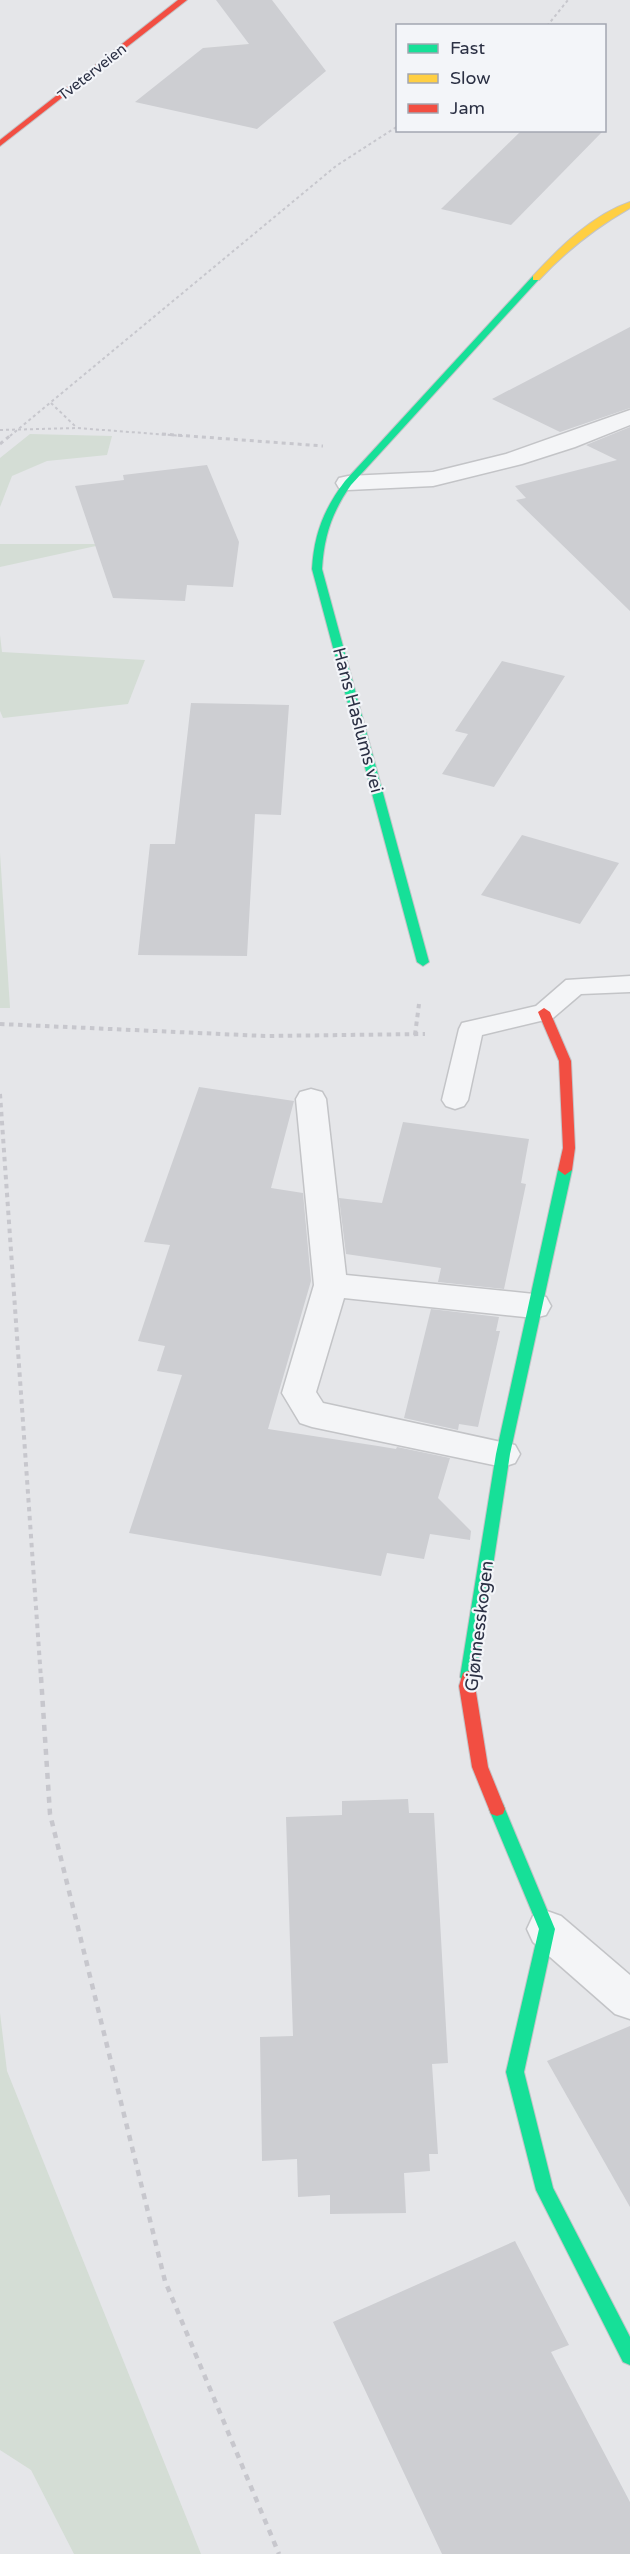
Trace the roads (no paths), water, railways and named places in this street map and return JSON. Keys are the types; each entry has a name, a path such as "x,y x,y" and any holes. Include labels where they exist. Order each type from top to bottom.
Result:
{"street":[{"name":"Tveterveien","path":"0,144 183,0"},
{"name":"Hans Haslums vei","path":"423,962 317,569 318,536 324,515 348,483 564,247 605,218 630,205"},
{"path":"348,483 433,479 535,453 630,417"},
{"name":"Gjønnesskogen","path":"544,1012 565,1061 569,1148 547,1259 534,1306 503,1454 467,1686 480,1767 547,1929 630,2001"},
{"path":"311,1099 331,1285 298,1393 312,1414 503,1454"},
{"path":"331,1285 534,1306"},
{"path":"547,1929 515,2072 545,2190 630,2356"}],"lane":[{"path":"455,1100 471,1029 544,1012 575,986 630,984"}]}
